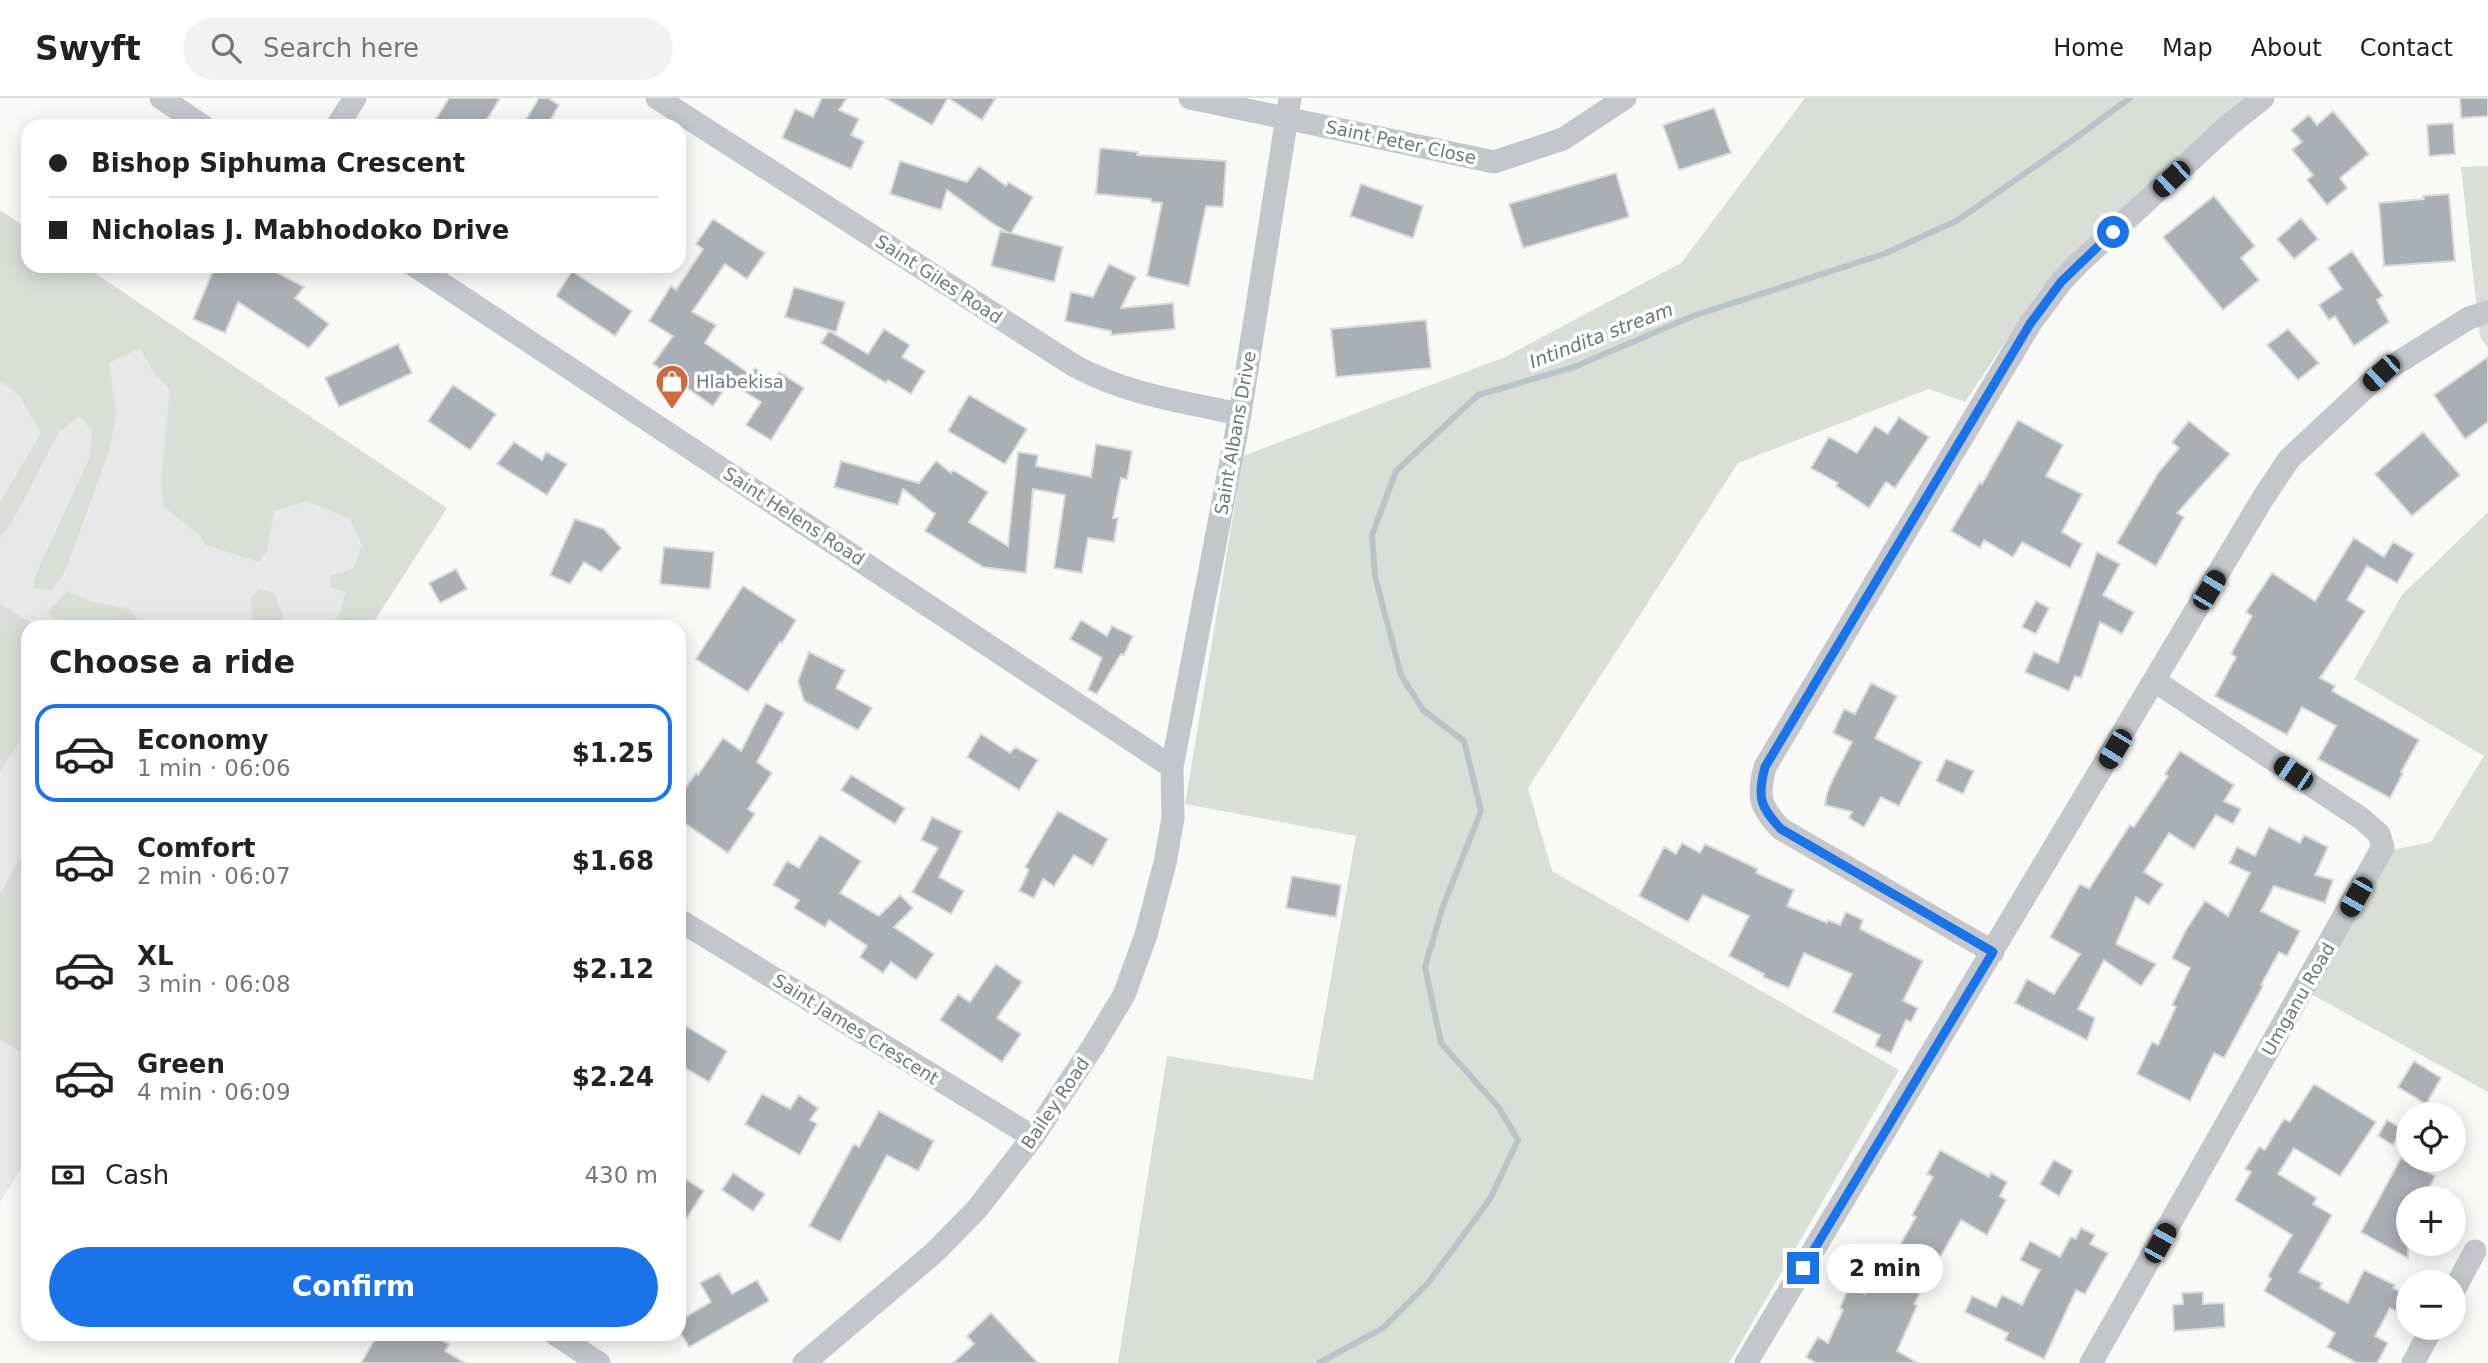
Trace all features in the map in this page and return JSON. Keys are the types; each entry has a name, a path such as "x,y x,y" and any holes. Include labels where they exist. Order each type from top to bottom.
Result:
{"street":[{"path":"161,98 192,119"},
{"path":"342,119 355,98"},
{"name":"Saint Giles Road","path":"657,98 1097,378 1134,391 1240,414"},
{"name":"Saint Peter Close","path":"1190,98 1289,108 1494,162 1563,139 1625,98"},
{"path":"1993,952 1781,829 1768,815 1761,800 1760,786 1765,767 2030,324 2053,292 2078,264 2122,223 2228,126 2263,98"},
{"name":"Saint Albans Drive","path":"1172,767 1240,414 1289,108"},
{"name":"Saint Helens Road","path":"426,273 1172,767"},
{"path":"1746,1363 2263,498 2290,459 2381,373 2469,318 2488,312"},
{"name":"Umganu Road","path":"2091,1363 2383,847 2379,834 2362,819 2155,681"},
{"name":"Bailey Road","path":"804,1363 935,1252 978,1209 1033,1137 1093,1048 1124,995 1146,935 1165,863 1173,818 1172,767"},
{"name":"Saint James Crescent","path":"686,924 1033,1137"},
{"path":"2464,1270 2474,1251"},
{"path":"2413,1363 2425,1340"},
{"path":"566,1341 599,1363"}],"shaded area":[{"path":"1805,98 2250,98 2126,205 2040,290 1965,402 1929,389 1738,463 1528,788 1552,871 1899,1070 1729,1363 1118,1363 1167,1056 1313,1080 1356,836 1185,804 1243,456 1505,357 1681,263"},
{"path":"2488,166 2488,348 2480,337 2461,167"},
{"path":"0,210 21,224 21,273 94,273 447,508 375,620 21,620 21,1169 0,1202"},
{"path":"0,210 21,224 21,273 94,273 447,508 375,620 335,620 346,592 331,587 330,576 353,569 362,546 350,519 307,501 274,511 267,551 259,562 206,545 199,534 164,507 161,482 170,389 156,376 140,348 109,363 116,413 110,448 65,572 52,590 33,588 37,572 89,459 92,431 79,416 59,432 12,522 0,537 0,502 41,433 18,394 0,381"},
{"path":"2488,512 2488,1092 2311,994 2392,850 2431,842 2484,756 2354,679 2402,595"},
{"path":"259,589 274,593 282,612 282,620 251,620 250,599"},
{"path":"67,591 90,601 130,609 138,620 58,620 48,612"},
{"path":"0,604 26,620 21,620 21,739 0,772"},
{"path":"21,856 21,1052 0,1040 0,894"}],"building":[{"path":"449,98 500,98 487,119 436,119"},
{"path":"539,98 548,98 559,105 551,119 526,119"},
{"path":"822,98 847,98 839,110 859,119 851,135 864,141 851,169 782,138 795,109 813,117"},
{"path":"885,98 948,98 932,125"},
{"path":"948,98 996,98 982,120"},
{"path":"2460,98 2488,98 2488,116 2461,118"},
{"path":"1714,108 1731,153 1679,170 1663,125"},
{"path":"2333,111 2369,154 2340,178 2347,188 2327,205 2307,180 2313,175 2292,150 2302,142 2291,130 2309,115 2317,125"},
{"path":"2453,123 2455,154 2429,156 2427,125"},
{"path":"1100,148 1138,152 1137,155 1226,161 1223,207 1206,206 1189,286 1147,276 1162,203 1151,202 1151,199 1096,194"},
{"path":"900,161 967,182 979,166 1006,186 1008,182 1033,197 1011,233 1063,247 1054,282 991,266 1000,231 1009,233 947,190 941,210 890,194"},
{"path":"1616,173 1629,217 1523,248 1509,204"},
{"path":"1361,184 1423,206 1413,238 1350,216"},
{"path":"2449,194 2455,261 2384,266 2379,203"},
{"path":"2214,196 2255,246 2241,258 2259,280 2223,310 2163,237"},
{"path":"2301,218 2318,239 2294,259 2277,239"},
{"path":"713,219 765,253 747,279 725,264 692,312 716,325 705,343 750,374 755,368 774,380 779,372 804,388 771,440 746,425 761,402 729,382 713,406 653,364 673,336 649,321 671,286 676,290 703,249 696,244"},
{"path":"2352,251 2383,296 2377,300 2389,322 2354,346 2335,316 2329,320 2319,305 2342,289 2328,268"},
{"path":"1109,264 1136,277 1121,308 1173,303 1175,329 1111,335 1111,331 1065,321 1071,292 1093,297"},
{"path":"212,273 278,273 304,287 295,298 329,324 309,348 238,302 225,333 193,319"},
{"path":"571,273 575,273 632,311 615,336 556,296"},
{"path":"794,287 845,302 836,332 785,317"},
{"path":"1426,320 1431,368 1336,377 1331,329"},
{"path":"884,329 910,345 902,357 925,371 911,394 888,380 886,383 821,343 829,331 868,354"},
{"path":"2288,329 2319,363 2298,380 2267,345"},
{"path":"398,344 412,373 339,407 325,378"},
{"path":"2488,357 2488,422 2465,439 2434,395"},
{"path":"453,385 496,414 470,450 428,421"},
{"path":"969,395 1027,429 1005,464 948,431"},
{"path":"1899,417 1929,437 1895,488 1886,482 1869,508 1836,486 1838,483 1811,468 1829,437 1857,453 1875,426 1888,434"},
{"path":"2018,420 2063,445 2046,476 2082,494 2062,532 2082,544 2070,568 2022,542 2013,557 1984,540 1980,548 1951,531 1980,482 1982,484"},
{"path":"2189,421 2230,454 2177,513 2184,517 2156,566 2117,543 2158,473 2179,448 2172,442"},
{"path":"2423,432 2460,475 2412,516 2375,474"},
{"path":"514,442 542,460 546,452 567,464 547,495 497,464"},
{"path":"1096,444 1132,451 1127,479 1121,478 1113,518 1118,518 1114,542 1088,538 1082,573 1054,568 1065,495 1033,489 1026,573 983,567 925,531 935,514 903,489 898,505 834,487 841,461 919,483 936,461 951,473 953,470 988,492 969,522 1008,546 1018,452 1038,455 1036,466 1091,477"},
{"path":"575,519 604,529 621,548 601,572 584,562 570,584 550,575"},
{"path":"2354,538 2384,557 2393,542 2414,554 2397,583 2367,566 2347,600 2365,611 2320,678 2335,686 2332,691 2419,740 2390,798 2318,759 2336,726 2302,707 2287,735 2215,696 2236,657 2231,654 2252,616 2246,612 2272,573 2315,601"},
{"path":"664,547 714,552 710,589 660,584"},
{"path":"2097,552 2120,564 2103,595 2134,612 2122,634 2100,622 2081,678 2075,676 2069,691 2025,672 2034,652 2058,663"},
{"path":"456,569 467,589 440,603 429,583"},
{"path":"743,586 796,620 748,692 696,659"},
{"path":"2036,601 2049,608 2036,634 2022,627"},
{"path":"1081,620 1107,636 1112,626 1133,636 1124,655 1121,654 1097,694 1088,690 1102,658 1070,639"},
{"path":"809,652 845,670 836,688 872,708 858,730 804,701 798,681"},
{"path":"1871,683 1897,696 1875,738 1922,762 1899,806 1881,797 1864,827 1849,818 1852,812 1825,805 1832,781 1852,742 1833,733 1844,709 1855,714"},
{"path":"766,703 784,713 757,762 772,773 748,809 755,814 728,853 686,824 686,787 696,773 698,775 723,738 741,751"},
{"path":"981,734 1010,753 1015,747 1038,760 1019,790 967,757"},
{"path":"2180,751 2234,785 2224,801 2241,809 2233,824 2216,815 2194,849 2169,833 2144,872 2163,884 2149,905 2136,897 2116,944 2156,964 2141,986 2104,960 2078,1009 2095,1018 2087,1040 2015,1003 2027,979 2054,994 2080,954 2050,937 2080,884 2089,889 2130,825 2134,827 2168,776 2165,774"},
{"path":"1946,759 1974,771 1963,794 1936,781"},
{"path":"851,775 905,808 895,824 841,790"},
{"path":"1058,811 1108,839 1093,866 1074,855 1054,886 1043,879 1034,898 1019,891 1029,870 1025,867"},
{"path":"932,817 962,831 939,877 964,891 951,914 912,892 938,848 921,840"},
{"path":"2269,827 2300,843 2304,835 2328,847 2315,875 2333,880 2325,903 2274,886 2261,911 2300,931 2287,956 2279,952 2224,1058 2214,1053 2190,1101 2137,1074 2152,1042 2158,1045 2176,1007 2172,1005 2190,968 2172,958 2186,930 2205,901 2228,916 2250,873 2229,863 2237,847 2255,856"},
{"path":"820,835 861,861 840,893 879,916 900,895 913,908 894,927 934,954 916,980 891,962 883,973 860,957 867,946 829,920 825,927 794,908 799,900 773,885 787,861 799,868"},
{"path":"1682,843 1700,853 1705,844 1758,869 1756,873 1794,890 1787,906 1827,923 1828,920 1840,925 1846,912 1863,920 1860,929 1923,961 1903,1001 1918,1008 1911,1022 1906,1020 1891,1053 1875,1046 1880,1035 1833,1012 1852,974 1804,953 1789,988 1763,977 1764,974 1729,956 1749,916 1703,895 1688,922 1639,896 1664,847 1676,854"},
{"path":"1292,876 1341,885 1336,917 1286,908"},
{"path":"996,964 1022,982 997,1018 1021,1034 1002,1062 940,1020 958,994 970,1002"},
{"path":"686,1026 727,1051 709,1082 686,1068"},
{"path":"2414,1061 2441,1078 2427,1102 2398,1087"},
{"path":"2314,1084 2376,1122 2340,1176 2294,1148 2278,1174 2317,1198 2313,1204 2332,1215 2299,1272 2322,1283 2320,1288 2348,1303 2364,1270 2395,1285 2393,1288 2396,1290 2396,1311 2390,1308 2375,1336 2388,1343 2377,1363 2357,1363 2327,1347 2335,1333 2264,1291 2271,1279 2268,1276 2292,1235 2235,1200 2251,1172 2245,1169 2259,1147 2265,1150 2284,1119 2290,1122"},
{"path":"762,1094 790,1109 799,1095 818,1108 810,1120 817,1124 800,1155 745,1124"},
{"path":"879,1111 934,1141 918,1171 887,1155 840,1242 809,1226 854,1144 859,1147"},
{"path":"2387,1120 2396,1125 2396,1140 2393,1145 2378,1136"},
{"path":"1940,1150 1989,1177 1991,1173 2007,1182 2000,1196 2006,1200 1987,1235 1961,1220 1914,1304 1917,1306 1897,1351 1918,1363 1816,1363 1806,1357 1818,1337 1828,1343 1843,1310 1840,1308 1849,1287 1865,1294 1890,1249 1896,1252 1916,1217 1912,1215 1933,1177 1927,1174"},
{"path":"2054,1160 2073,1171 2059,1196 2040,1184"},
{"path":"2396,1167 2396,1172 2427,1172 2435,1176 2430,1186 2396,1186 2396,1251 2361,1232"},
{"path":"733,1173 765,1194 753,1211 722,1190"},
{"path":"686,1179 704,1191 686,1219"},
{"path":"2081,1228 2095,1235 2090,1244 2108,1253 2085,1294 2076,1290 2044,1359 2005,1340 2008,1333 1965,1312 1972,1296 1996,1307 2002,1295 2022,1305 2040,1270 2020,1260 2030,1241 2060,1257 2071,1237 2076,1239"},
{"path":"719,1273 732,1294 757,1280 769,1301 689,1347 685,1341 686,1317 711,1302 700,1283"},
{"path":"2203,1292 2203,1304 2224,1303 2225,1327 2174,1331 2173,1305 2183,1304 2182,1293"},
{"path":"991,1313 1038,1363 953,1363 974,1344 967,1336"},
{"path":"374,1341 443,1341 449,1344 445,1351 465,1363 361,1363"}],"waterway":[{"name":"Intindita stream","path":"1319,1363 1383,1328 1428,1283 1490,1199 1518,1140 1499,1108 1441,1043 1425,967 1443,906 1481,811 1464,741 1423,710 1401,675 1375,576 1372,535 1396,471 1478,395 1574,367 1693,316 1884,254 1958,220 2130,98"}],"place":[{"name":"Hlabekisa","path":"672,411"}],"route":[{"path":"1803,1268 1993,952 1781,829 1768,815 1761,800 1760,786 1765,767 2030,324 2061,282 2113,232"}]}
